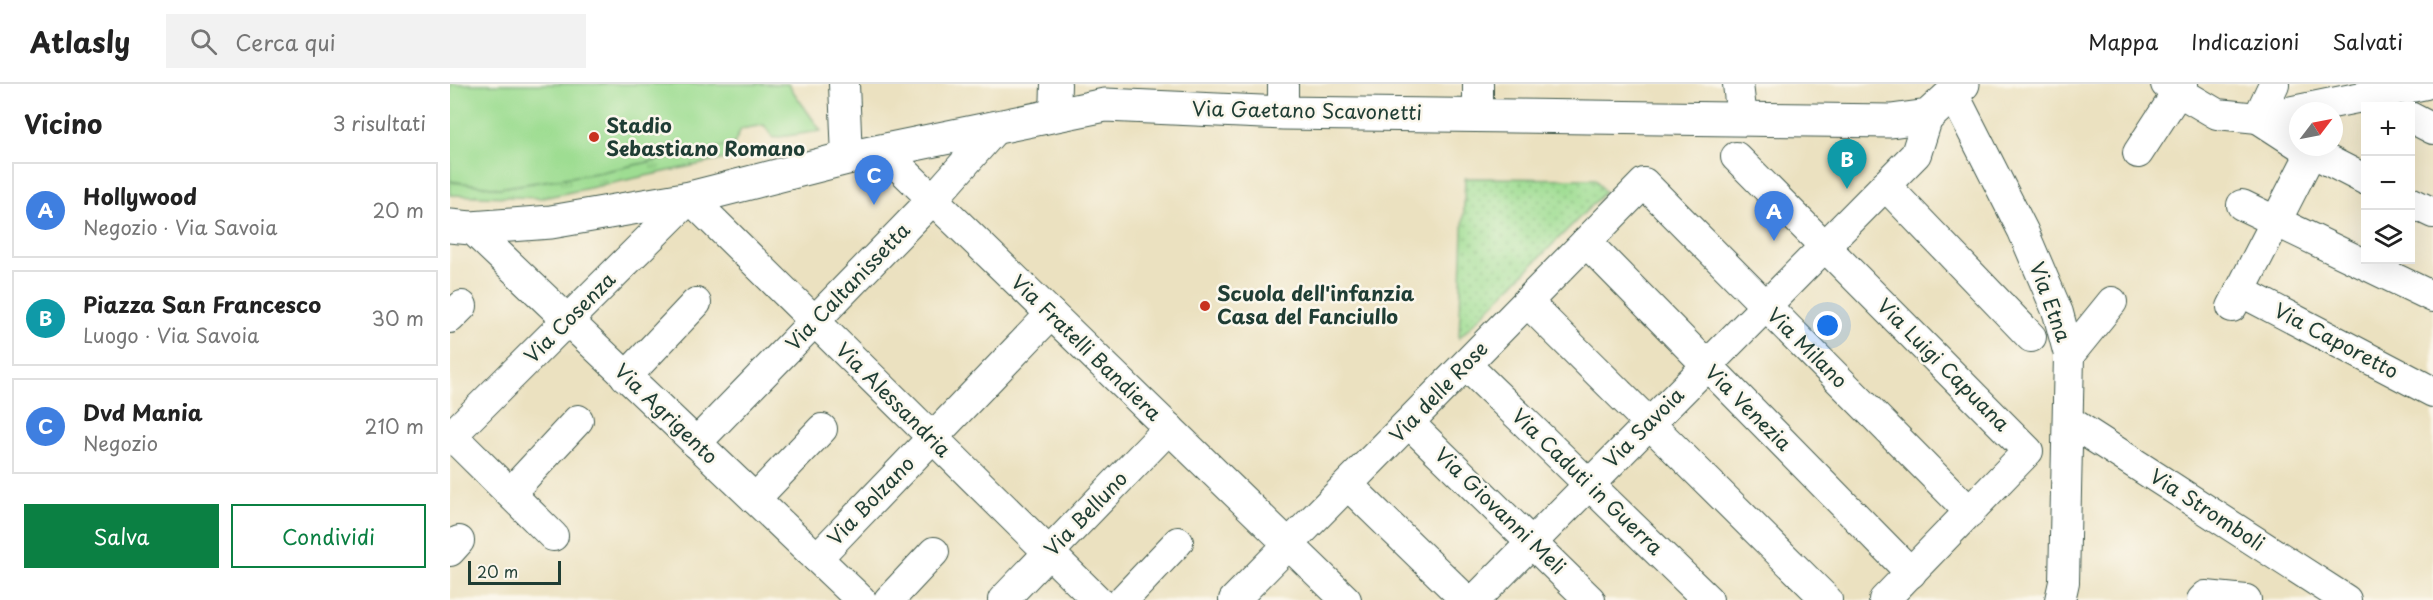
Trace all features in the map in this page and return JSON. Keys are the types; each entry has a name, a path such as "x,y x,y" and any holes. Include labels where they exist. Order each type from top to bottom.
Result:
{"main road":[{"path":"1928,116 1958,89"},
{"name":"Via Gaetano Scavonetti","path":"460,227 551,222 690,198 847,158 996,128 1056,100 1105,105 1283,98 1478,99 1708,118 1892,121 1928,116"}],"street":[{"path":"844,84 847,158"},
{"path":"1738,84 1742,119"},
{"path":"2258,118 2274,84"},
{"path":"2138,153 2176,87 2217,114 2258,118 2426,84"},
{"name":"Via Etna","path":"1958,89 2058,313 2069,355 2064,582 2060,600"},
{"name":"Via Savoia","path":"1475,600 1916,154 1928,116"},
{"path":"2258,118 2289,137"},
{"path":"2415,120 2433,129"},
{"name":"Via Caltanissetta","path":"696,443 933,199 996,128"},
{"name":"Via Fratelli Bandiera","path":"884,152 1346,600"},
{"path":"2276,221 2303,156"},
{"path":"2321,156 2361,177"},
{"name":"Via Luigi Capuana","path":"1736,157 1819,252 1858,279 2028,451 1970,512"},
{"name":"Via delle Rose","path":"1234,600 1644,183"},
{"name":"Via Milano","path":"1644,183 1970,512"},
{"path":"1885,185 2031,337"},
{"name":"Via Cosenza","path":"451,435 690,198"},
{"name":"Via Alessandria","path":"690,198 1097,600"},
{"path":"2415,204 2433,213"},
{"path":"2242,205 2433,297"},
{"name":"Via Caporetto","path":"2276,221 2236,299 2433,392"},
{"name":"Via Agrigento","path":"460,227 567,320 861,600"},
{"name":"Via Venezia","path":"1586,242 1911,573"},
{"path":"1527,302 1827,600"},
{"path":"2069,355 2112,302"},
{"path":"626,377 696,303"},
{"name":"Via Bolzano","path":"816,558 1051,314"},
{"name":"Via Caduti in Guerra","path":"1466,364 1708,600"},
{"path":"510,494 578,420"},
{"name":"Via Stromboli","path":"2069,421 2346,600"},
{"name":"Via Giovanni Meli","path":"1409,423 1590,600"},
{"name":"Via Belluno","path":"1003,600 1169,428"},
{"path":"755,499 822,429"},
{"path":"451,435 553,537"},
{"path":"1348,485 1466,600"},
{"path":"1884,600 1970,512"},
{"path":"1123,600 1178,542"},
{"path":"889,600 934,552"},
{"path":"2204,598 2246,600"}],"green space":[{"name":"Stadio Sebastiano Romano","path":"450,84 788,84 821,131 773,138 764,125 741,129 734,144 596,173 499,188 450,181"},
{"path":"734,144 729,158 543,198 450,195 450,181 499,188 596,173"},
{"path":"1465,178 1595,179 1605,192 1459,338"}],"place":[{"name":"Stadio Sebastiano Romano","path":"594,137"},
{"name":"Piazza San Francesco","path":"1847,189"},
{"name":"Dvd Mania","path":"874,205"},
{"name":"Hollywood","path":"1774,241"},
{"name":"Scuola dell'infanzia Casa del Fanciullo","path":"1205,306"}]}
